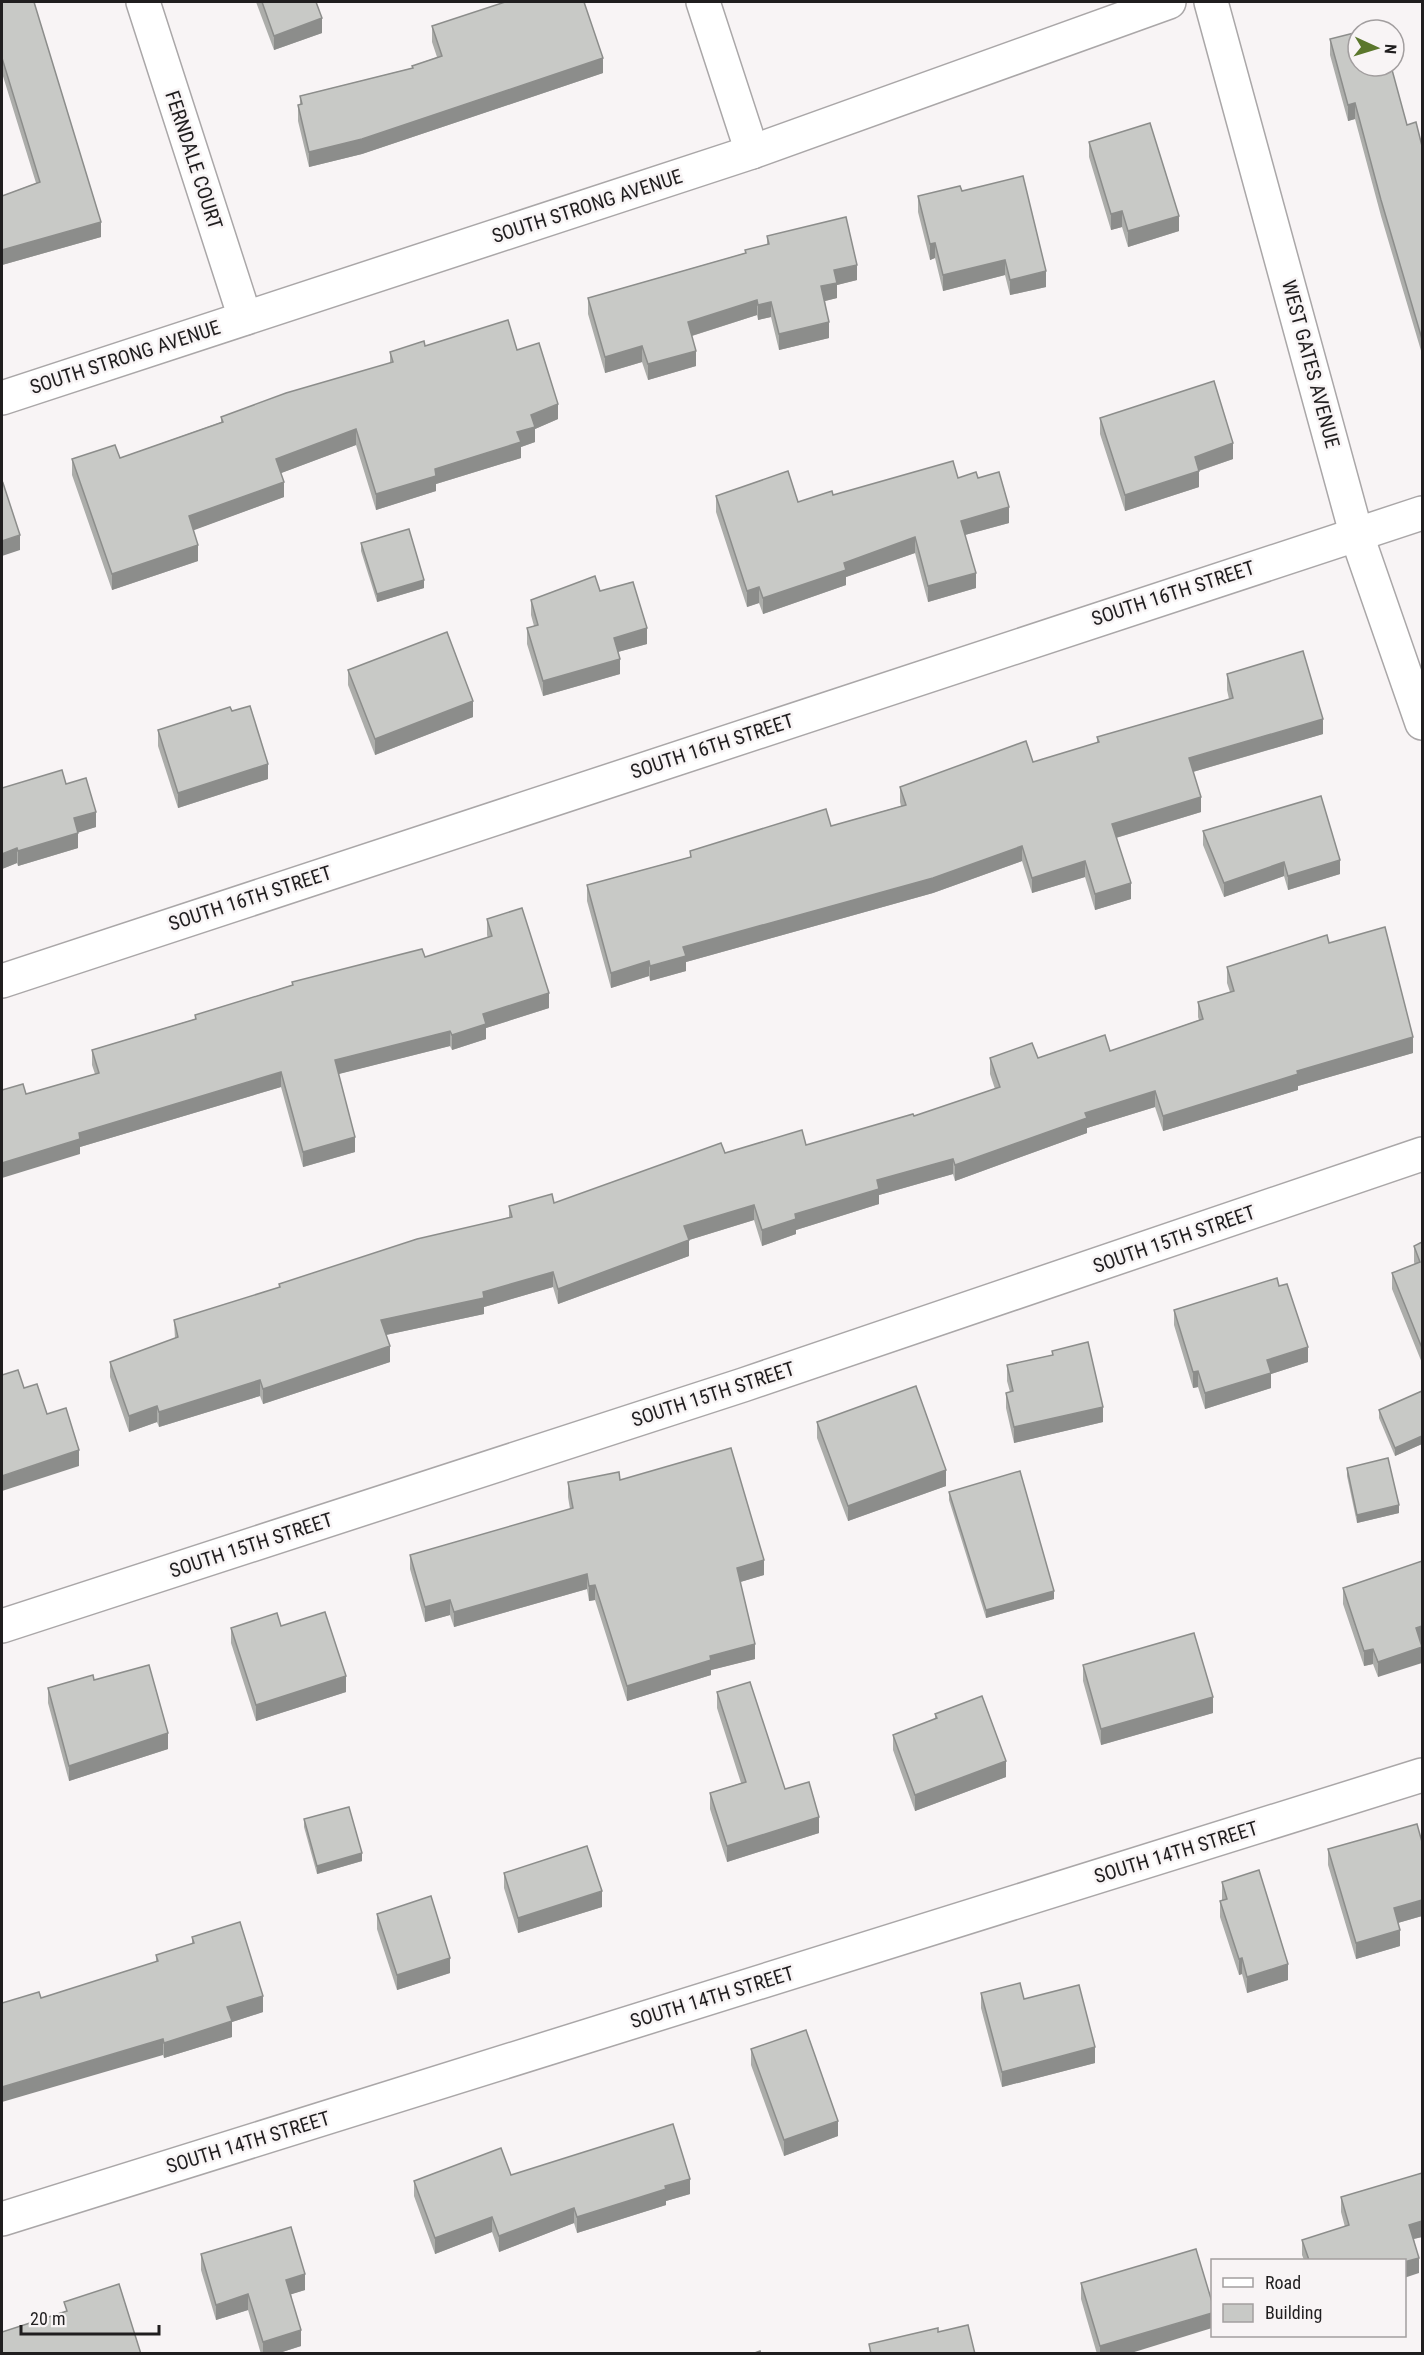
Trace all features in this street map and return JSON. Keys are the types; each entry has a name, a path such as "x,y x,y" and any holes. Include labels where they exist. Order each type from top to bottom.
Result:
{"street":[{"name":"FERNDALE COURT","path":"143,2 245,318"},
{"path":"703,2 752,152"},
{"name":"SOUTH STRONG AVENUE","path":"2,398 752,152 1169,2"},
{"name":"WEST GATES AVENUE","path":"1211,2 1356,533 1422,723"},
{"name":"SOUTH 16TH STREET","path":"2,981 1422,513"},
{"name":"SOUTH 15TH STREET","path":"2,1626 754,1381 1422,1154"},
{"name":"SOUTH 14TH STREET","path":"2,2219 1422,1775"}],"building":[{"path":"2,2 34,2 101,222 2,250 2,196 40,182 2,58"},
{"path":"262,2 316,2 322,18 274,36"},
{"path":"505,2 584,2 603,58 362,139 309,152 298,105 302,104 300,96 413,68 412,66 442,56 432,26"},
{"path":"1346,35 1346,78 1394,78 1407,125 1416,122 1422,146 1422,339 1355,103 1348,105 1330,39"},
{"path":"1150,123 1179,216 1128,231 1122,211 1111,214 1089,142"},
{"path":"1023,176 1046,271 1010,280 1005,260 943,275 935,243 930,244 918,196 960,186 962,191"},
{"path":"846,217 857,265 834,270 837,283 821,286 829,322 779,334 771,302 758,305 757,300 688,322 696,351 648,364 642,346 605,357 588,298 746,253 745,250 769,244 767,236"},
{"path":"508,320 517,350 539,343 558,404 531,415 535,427 517,432 521,442 435,469 436,476 376,494 356,429 276,459 284,482 189,516 198,545 112,574 72,459 115,445 120,458 223,422 221,417 286,393 393,362 390,352 424,341 425,346"},
{"path":"1214,381 1233,443 1195,457 1199,471 1125,495 1100,418"},
{"path":"953,461 958,478 976,472 978,478 999,472 1009,507 961,521 976,573 928,586 915,537 844,563 846,570 763,598 759,587 747,591 716,496 788,471 798,502 832,491 833,495"},
{"path":"2,484 20,535 2,541"},
{"path":"409,529 424,580 377,594 361,543"},
{"path":"595,576 600,591 633,582 647,628 614,638 620,659 543,681 527,628 538,625 531,600"},
{"path":"447,632 473,701 375,739 348,670"},
{"path":"1303,651 1323,719 1189,758 1201,797 1112,824 1131,883 1095,894 1085,861 1032,878 1022,846 933,878 683,947 686,956 650,966 649,961 611,973 587,885 691,857 690,851 826,809 831,826 906,805 900,787 1026,741 1033,762 1099,742 1097,737 1233,698 1227,674"},
{"path":"250,706 268,764 178,793 158,730 230,707 232,711"},
{"path":"62,770 66,784 86,778 96,812 74,818 78,833 2,854 2,788"},
{"path":"1321,796 1340,860 1288,876 1284,862 1224,883 1203,831"},
{"path":"522,908 549,993 483,1014 486,1024 452,1035 450,1031 335,1060 355,1137 303,1152 281,1072 79,1133 80,1139 2,1163 2,1090 23,1084 26,1094 99,1073 92,1050 196,1019 195,1015 293,985 292,982 422,949 425,957 492,936 487,919"},
{"path":"1385,927 1413,1037 1297,1071 1298,1074 1163,1116 1155,1091 1085,1113 1087,1118 955,1165 953,1159 877,1180 879,1189 795,1214 796,1219 762,1230 754,1205 684,1226 689,1240 558,1289 553,1272 483,1292 484,1298 381,1320 390,1346 263,1389 260,1380 159,1412 157,1406 129,1416 110,1362 178,1337 174,1320 280,1287 279,1284 417,1239 512,1217 509,1206 552,1194 554,1203 721,1143 725,1153 802,1130 806,1145 913,1114 914,1116 1000,1087 990,1058 1032,1043 1038,1058 1105,1035 1110,1051 1203,1019 1198,1002 1234,991 1227,967 1327,935 1329,943"},
{"path":"1422,1242 1422,1348 1392,1273 1420,1262 1414,1246"},
{"path":"1277,1278 1279,1286 1287,1284 1308,1347 1267,1360 1271,1373 1205,1393 1198,1371 1193,1372 1174,1310"},
{"path":"1088,1342 1103,1407 1014,1427 1006,1393 1013,1391 1007,1365 1053,1355 1052,1351"},
{"path":"18,1370 24,1388 37,1384 47,1414 66,1408 79,1450 2,1476 2,1375"},
{"path":"916,1386 946,1470 848,1506 817,1422"},
{"path":"1422,1391 1422,1436 1395,1448 1379,1410"},
{"path":"731,1448 764,1560 737,1568 755,1644 710,1656 711,1660 627,1686 595,1585 589,1586 587,1574 454,1612 450,1600 425,1607 410,1555 573,1508 568,1482 619,1472 620,1480"},
{"path":"1388,1458 1399,1505 1357,1515 1347,1468"},
{"path":"1020,1471 1054,1591 986,1610 949,1492"},
{"path":"1422,1561 1422,1626 1416,1628 1422,1647 1378,1662 1373,1649 1364,1651 1343,1588"},
{"path":"325,1612 346,1676 256,1705 231,1628 277,1613 281,1626"},
{"path":"1194,1633 1213,1697 1101,1729 1083,1665"},
{"path":"149,1665 168,1733 69,1766 48,1688 93,1675 94,1680"},
{"path":"750,1682 785,1789 809,1782 819,1817 727,1846 710,1793 746,1782 717,1692"},
{"path":"982,1696 1006,1761 915,1795 893,1735 937,1718 935,1714"},
{"path":"349,1807 362,1853 317,1866 304,1819"},
{"path":"1417,1824 1422,1842 1422,1900 1394,1908 1400,1930 1356,1943 1328,1849"},
{"path":"587,1846 602,1891 518,1918 504,1873"},
{"path":"1259,1870 1288,1964 1247,1977 1220,1901 1227,1899 1222,1882"},
{"path":"431,1896 450,1958 397,1975 377,1914"},
{"path":"240,1922 263,1996 227,2007 232,2021 164,2043 163,2039 2,2087 2,2003 39,1992 41,1998 158,1961 156,1955 194,1943 192,1937"},
{"path":"1020,1983 1024,1999 1079,1985 1095,2047 1002,2072 981,1993"},
{"path":"806,2030 838,2121 784,2140 751,2049"},
{"path":"673,2124 690,2179 665,2186 666,2189 577,2217 574,2208 499,2236 492,2217 435,2238 414,2181 501,2148 511,2175"},
{"path":"1422,2173 1422,2221 1409,2225 1419,2258 1406,2261 1406,2259 1309,2259 1302,2240 1349,2225 1341,2197"},
{"path":"291,2227 305,2274 286,2280 301,2330 263,2342 248,2294 216,2305 201,2254"},
{"path":"1196,2249 1211,2299 1211,2313 1100,2346 1081,2283"},
{"path":"119,2284 141,2354 2,2354 2,2332 67,2311 64,2302"},
{"path":"968,2325 975,2354 871,2354 869,2344 938,2328 938,2332"}]}
